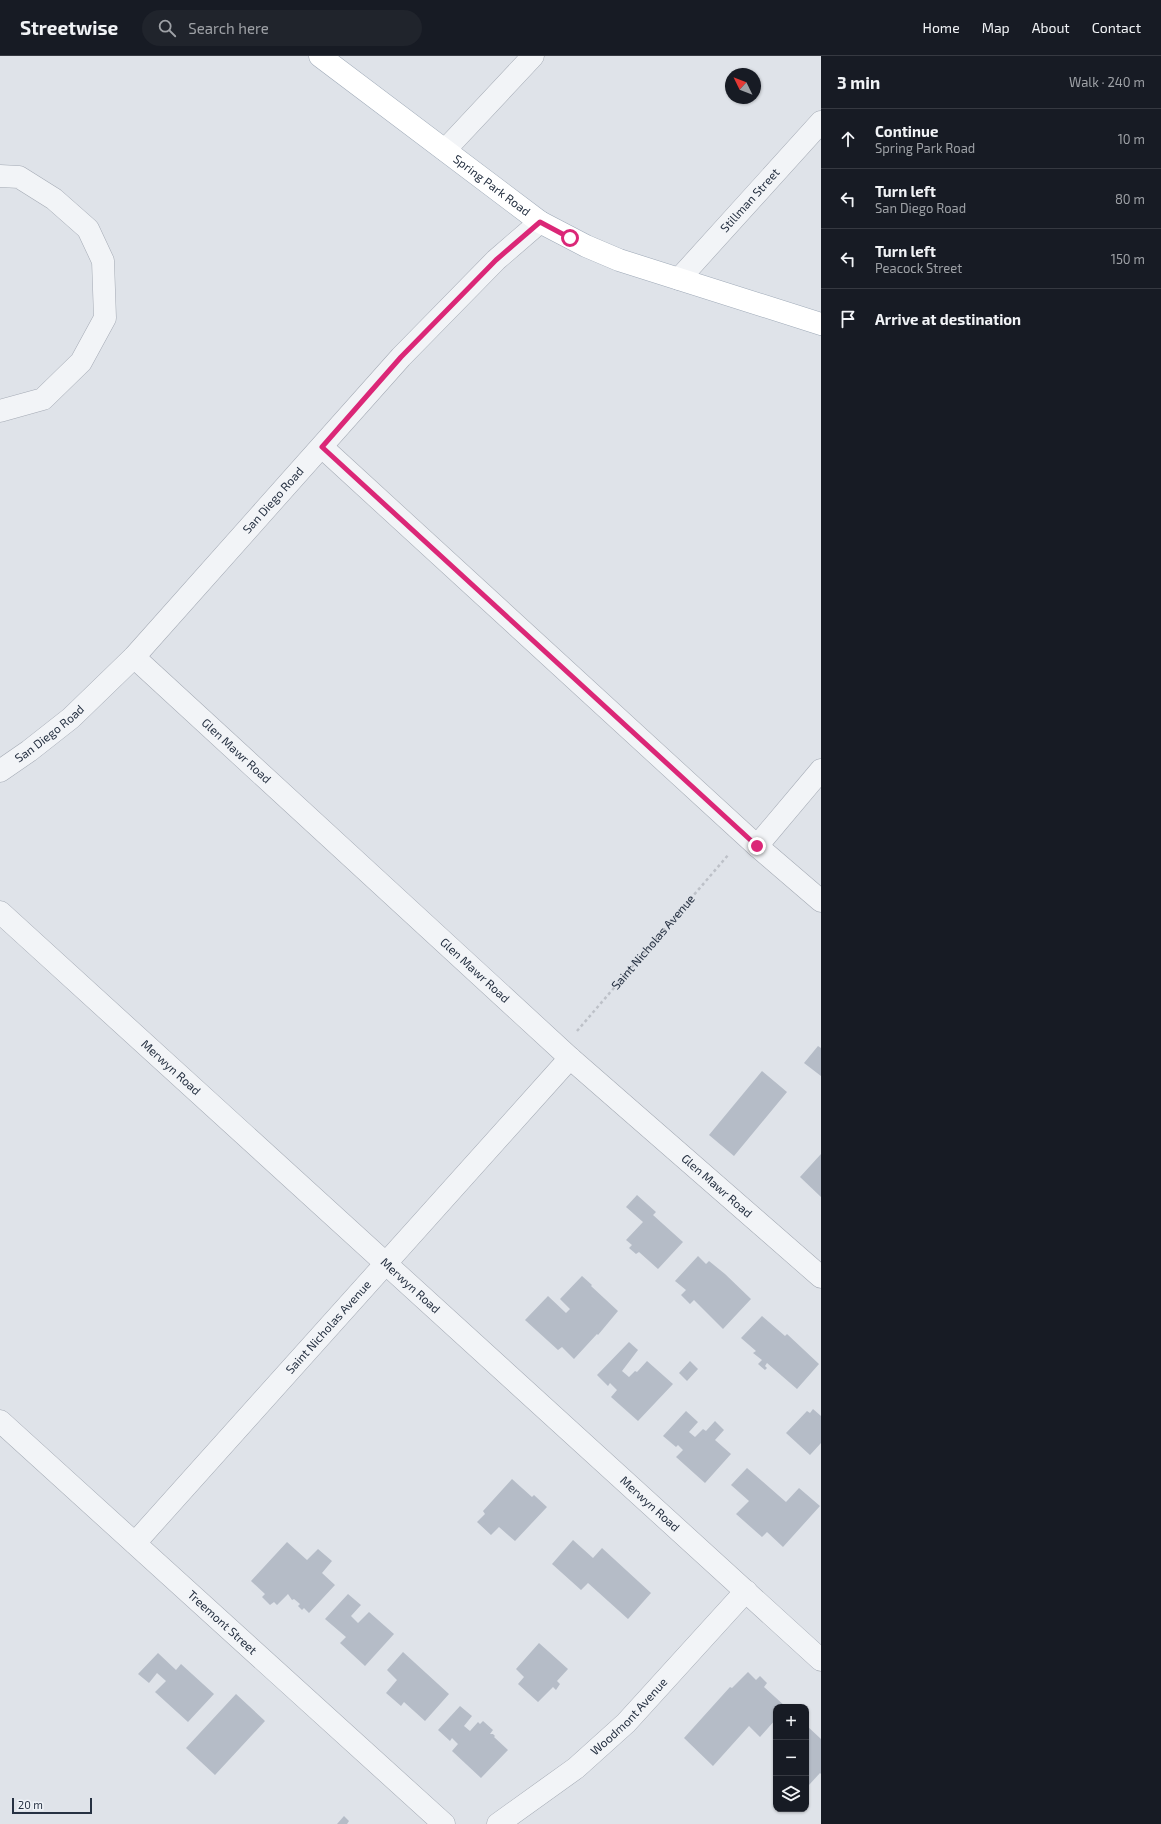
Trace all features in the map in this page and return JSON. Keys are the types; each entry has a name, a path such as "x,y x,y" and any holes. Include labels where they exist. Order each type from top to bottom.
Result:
{"main road":[{"name":"Spring Park Road","path":"320,56 540,222 586,246 619,260 821,324"}],"street":[{"path":"446,150 533,56"},
{"name":"Stillman Street","path":"679,279 821,122"},
{"path":"0,176 19,177 54,199 88,228 103,261 105,318 80,362 43,399 0,412"},
{"name":"San Diego Road","path":"0,771 29,751 70,718 134,657 401,357 496,260 540,222"},
{"path":"322,447 751,840 821,901"},
{"name":"Glen Mawr Road","path":"134,657 566,1054 821,1277"},
{"path":"751,840 821,770"},
{"name":"Merwyn Road","path":"0,912 821,1660"},
{"name":"Saint Nicholas Avenue","path":"135,1543 385,1263 566,1054"},
{"name":"Treemont Street","path":"0,1421 444,1824"},
{"name":"Woodmont Avenue","path":"498,1824 576,1768 626,1723 746,1592"}],"path":[{"name":"Saint Nicholas Avenue","path":"566,1054 751,840"}],"building":[{"path":"818,1046 821,1048 821,1076 804,1063"},
{"path":"762,1071 787,1092 734,1156 709,1135"},
{"path":"821,1154 821,1197 800,1177"},
{"path":"637,1195 656,1212 653,1215 683,1242 658,1269 639,1252 636,1254 629,1248 632,1245 626,1240 643,1222 626,1207"},
{"path":"698,1256 706,1264 709,1261 751,1299 723,1329 694,1300 690,1304 681,1295 686,1290 675,1281"},
{"path":"582,1276 618,1311 598,1335 597,1334 574,1359 562,1347 558,1350 525,1320 548,1296 566,1313 570,1309 560,1299"},
{"path":"762,1316 785,1336 787,1334 819,1364 797,1389 767,1363 765,1366 767,1368 765,1370 758,1364 762,1360 753,1353 756,1351 741,1338"},
{"path":"629,1342 638,1350 622,1371 629,1377 635,1371 637,1372 647,1361 673,1384 638,1421 611,1397 617,1390 610,1383 608,1386 597,1375"},
{"path":"690,1361 698,1369 687,1381 679,1373"},
{"path":"813,1409 821,1416 821,1443 810,1455 786,1433 807,1411 810,1413"},
{"path":"686,1411 698,1422 689,1432 695,1437 703,1429 706,1431 715,1421 724,1430 715,1440 731,1454 705,1483 676,1457 683,1450 678,1445 676,1447 663,1436"},
{"path":"747,1468 786,1502 799,1488 820,1506 783,1547 767,1532 762,1537 736,1514 749,1501 731,1485"},
{"path":"512,1479 532,1497 534,1495 547,1507 515,1541 499,1527 491,1535 477,1522 485,1514 483,1511"},
{"path":"573,1540 593,1558 602,1548 651,1593 628,1619 588,1583 581,1590 552,1564"},
{"path":"287,1542 307,1560 318,1549 332,1561 322,1573 335,1585 309,1613 304,1608 302,1610 298,1606 300,1604 294,1599 292,1600 288,1594 277,1605 274,1602 270,1605 262,1597 265,1594 251,1581"},
{"path":"348,1594 361,1605 351,1616 358,1623 369,1612 394,1634 365,1666 340,1643 346,1637 325,1619"},
{"path":"539,1643 568,1669 557,1681 560,1684 556,1690 553,1687 538,1702 518,1684 524,1677 516,1669"},
{"path":"403,1652 449,1694 425,1721 404,1702 401,1706 386,1693 397,1680 387,1670"},
{"path":"158,1653 176,1670 181,1664 214,1694 188,1722 155,1692 166,1681 157,1673 149,1683 138,1674"},
{"path":"748,1672 756,1680 760,1676 767,1683 764,1687 783,1704 773,1704 773,1722 760,1737 749,1726 713,1766 684,1738 730,1687 732,1688"},
{"path":"236,1694 265,1721 215,1775 186,1748"},
{"path":"460,1706 472,1716 464,1726 470,1731 478,1722 480,1724 483,1721 493,1730 490,1734 493,1734 495,1736 494,1737 508,1750 481,1778 452,1751 458,1744 452,1738 450,1741 438,1730"},
{"path":"809,1728 821,1739 821,1774 820,1773 809,1785"},
{"path":"344,1816 349,1821 347,1824 337,1824"}],"route":[{"path":"570,238 540,222 496,260 401,357 322,447 522,628 757,846"}]}
